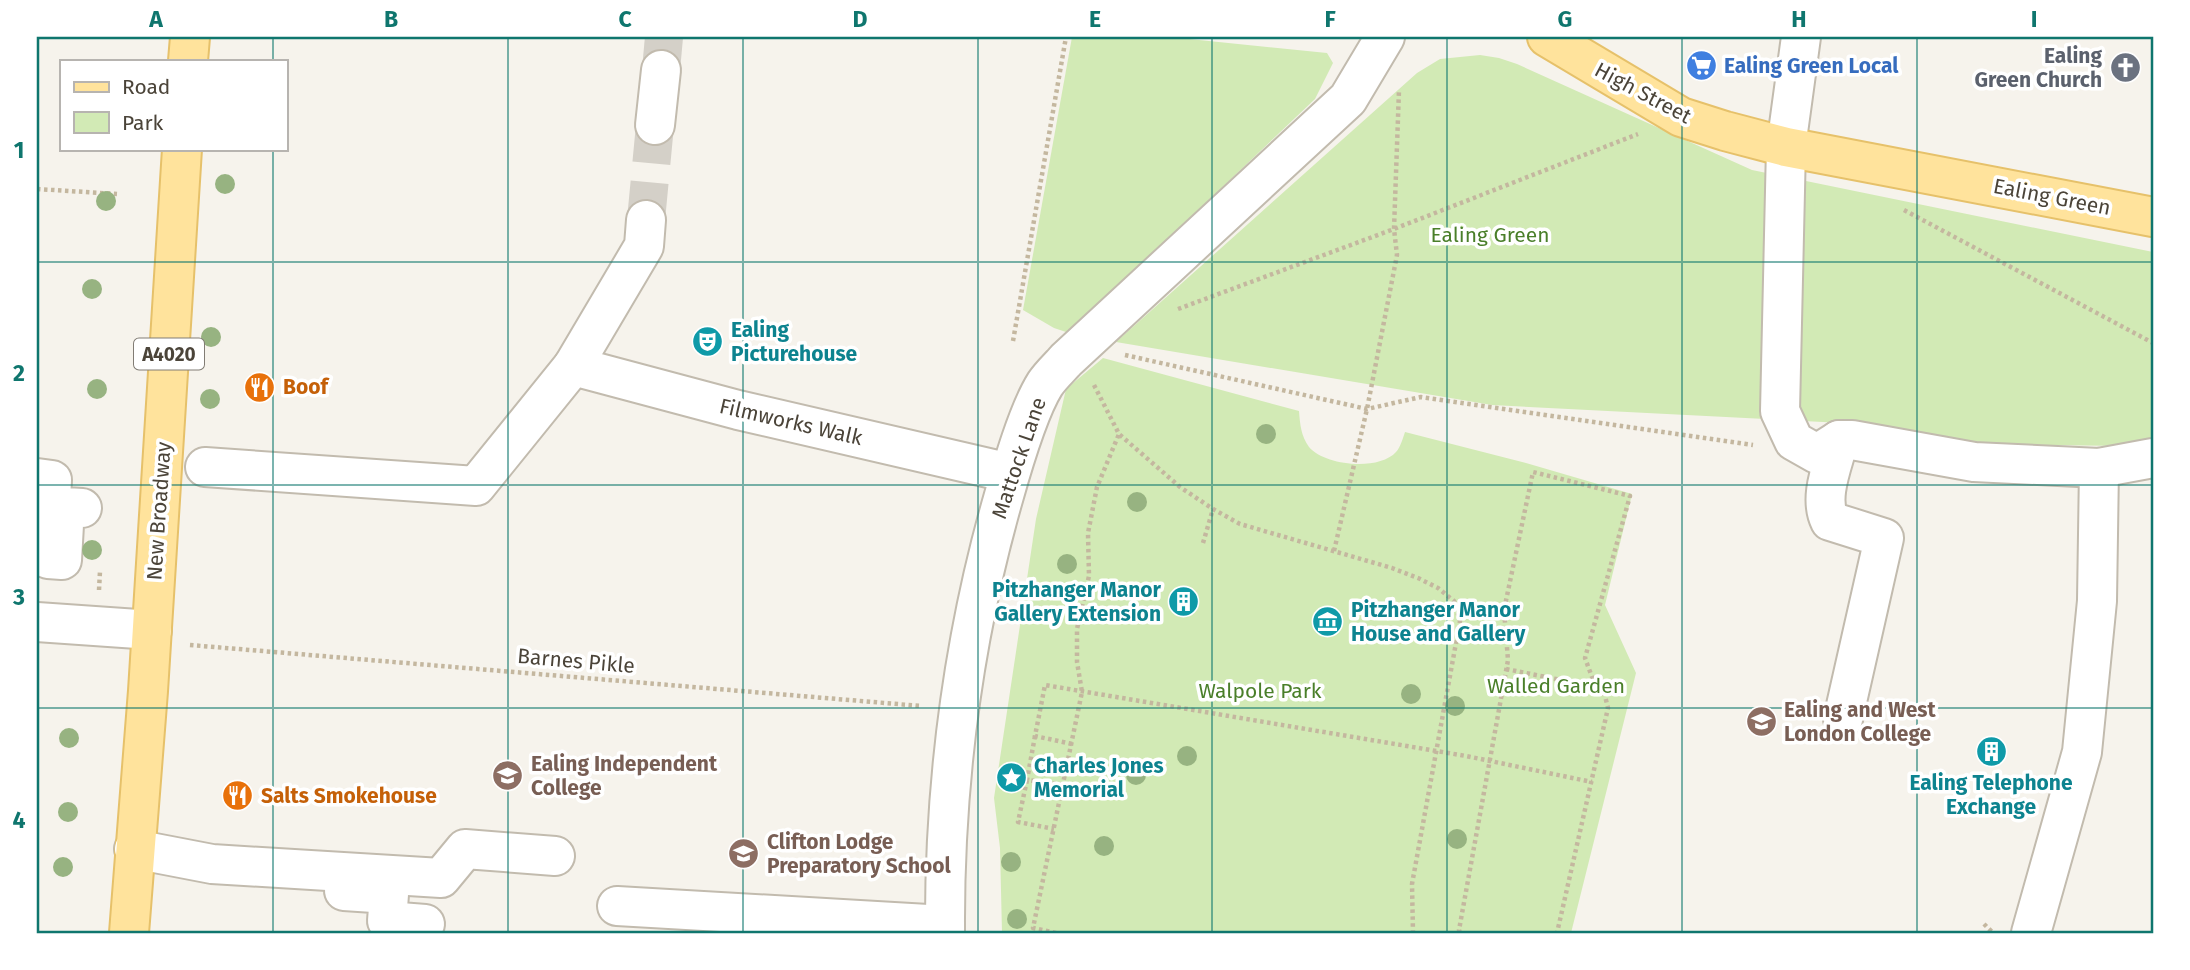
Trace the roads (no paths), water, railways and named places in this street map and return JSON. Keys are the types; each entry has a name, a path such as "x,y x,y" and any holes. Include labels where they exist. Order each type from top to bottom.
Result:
{"main road":[{"path":"188,60 190,37"},
{"name":"High Street","path":"1547,37 1681,117 1786,147"},
{"name":"Ealing Green","path":"1786,147 2153,217"},
{"name":"New Broadway","path":"133,861 152,630 182,150"},
{"name":"A4020","path":"129,933 133,861"}],"street":[{"name":"Mattock Lane","path":"945,929 949,823 965,659 979,590 1010,473 1044,386 1066,360 1348,99 1385,37"},
{"path":"1801,37 1786,147 1780,411 1794,441 1828,447 1852,440 1974,462 2099,468 2153,458"},
{"path":"655,125 661,70"},
{"path":"205,467 476,486 573,366 644,246 646,220"},
{"name":"Filmworks Walk","path":"573,366 738,410 1010,473"},
{"path":"1828,447 1825,512 1830,522 1884,538 1843,719"},
{"path":"2031,933 2082,752 2097,601 2099,468"},
{"path":"37,478 52,480 48,559 62,560 65,507 82,508"},
{"path":"37,622 152,630"},
{"path":"133,861 441,878 465,849 555,856"},
{"path":"133,861 389,894 387,921 425,924"},
{"path":"630,916 945,929"}],"tunnel":[{"path":"661,70 664,37"},
{"path":"646,220 655,125"}],"place":[{"name":"Ealing Green Local","path":"1701,66"},
{"name":"Ealing Green Church","path":"2125,68"},
{"name":"Ealing Picturehouse","path":"708,342"},
{"name":"Boof","path":"260,387"},
{"name":"Pitzhanger Manor Gallery Extension","path":"1184,602"},
{"name":"Pitzhanger Manor House and Gallery","path":"1328,622"},
{"name":"Ealing and West London College","path":"1761,722"},
{"name":"Ealing Telephone Exchange","path":"1991,751"},
{"name":"Ealing Independent College","path":"508,776"},
{"name":"Charles Jones Memorial","path":"1011,778"},
{"name":"Salts Smokehouse","path":"238,796"},
{"name":"Clifton Lodge Preparatory School","path":"744,854"}],"park label":[{"name":"Walled Garden","path":"1556,686"},
{"name":"Walpole Park","path":"1260,691"}]}
